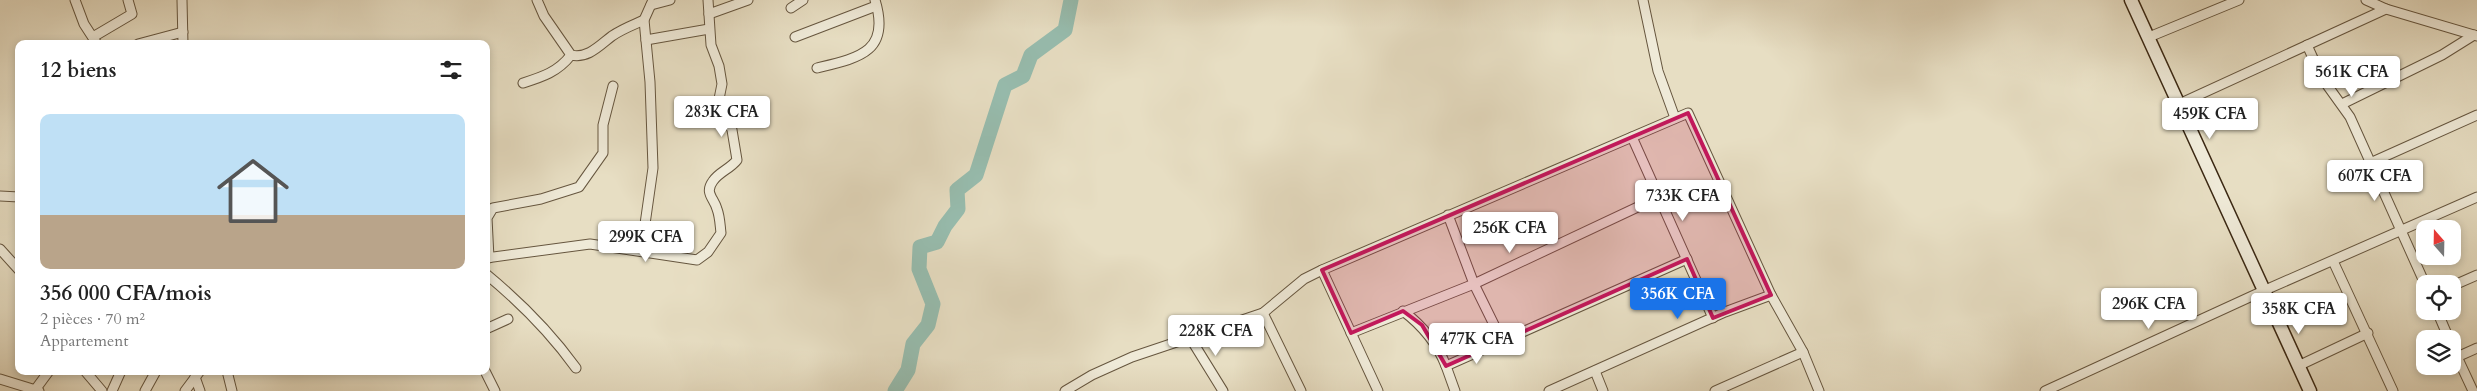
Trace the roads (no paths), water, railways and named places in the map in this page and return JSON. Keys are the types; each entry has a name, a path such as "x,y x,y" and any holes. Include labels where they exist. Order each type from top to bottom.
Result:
{"street":[{"path":"75,0 84,24 95,40 132,14 128,0"},
{"path":"182,0 183,40"},
{"path":"537,0 544,16 571,55"},
{"path":"644,250 645,224 653,168 644,20 652,2 670,0"},
{"path":"490,258 590,244 644,250 697,260 708,252 721,233 716,207 709,197 708,191 713,180 731,168 737,160 737,152 729,121 720,105 722,84 719,66 711,45 708,0"},
{"path":"709,14 748,0"},
{"path":"791,8 803,0"},
{"path":"1643,0 1658,71 1675,118"},
{"path":"2132,0 2310,391"},
{"path":"2149,37 2239,0"},
{"path":"2366,0 2386,9 2475,36"},
{"path":"795,37 875,3 879,35 872,48 843,62 817,68"},
{"path":"2179,104 2386,9"},
{"path":"523,83 554,71 563,65 571,55 586,54 596,50 618,33 644,20"},
{"path":"646,40 709,29"},
{"path":"153,40 183,32"},
{"path":"2342,104 2442,55 2475,36"},
{"path":"2307,45 2322,78 2332,94 2342,104 2421,275"},
{"path":"490,213 493,208 541,199 579,188 603,153 603,125 613,86"},
{"path":"1065,391 1111,366 1189,336 1263,313 1304,279 1322,270 1688,113 1771,295 1803,352 1819,391"},
{"path":"2370,163 2477,115"},
{"path":"1632,137 1713,318"},
{"path":"0,196 15,197"},
{"path":"1351,333 1474,284 1659,197"},
{"path":"2045,391 2263,291 2477,197"},
{"path":"1448,215 1474,284 1502,341"},
{"path":"0,249 15,266"},
{"path":"1446,366 1686,259"},
{"path":"2333,261 2394,391"},
{"path":"1322,270 1378,391"},
{"path":"2461,282 2477,275"},
{"path":"490,278 514,300 529,310 576,368"},
{"path":"1549,391 1713,318 1771,295"},
{"path":"1404,311 1422,325 1441,355 1455,391"},
{"path":"1263,313 1301,391"},
{"path":"490,327 508,319"},
{"path":"2298,366 2368,333"},
{"path":"1189,336 1223,391"},
{"path":"2461,355 2477,348"},
{"path":"1715,391 1803,352"},
{"path":"2461,366 2473,391"},
{"path":"1595,371 1603,391"},
{"path":"0,379 37,390 46,375"},
{"path":"89,375 102,391"},
{"path":"112,391 119,375"},
{"path":"145,391 154,375"},
{"path":"184,391 197,375"},
{"path":"198,375 200,391"},
{"path":"227,375 232,391"},
{"path":"487,375 494,391"}],"waterway":[{"path":"895,391 908,370 913,344 928,325 933,304 919,269 920,247 937,242 945,226 958,209 957,190 976,175 1005,85 1023,76 1031,55 1065,30 1071,0"}]}
